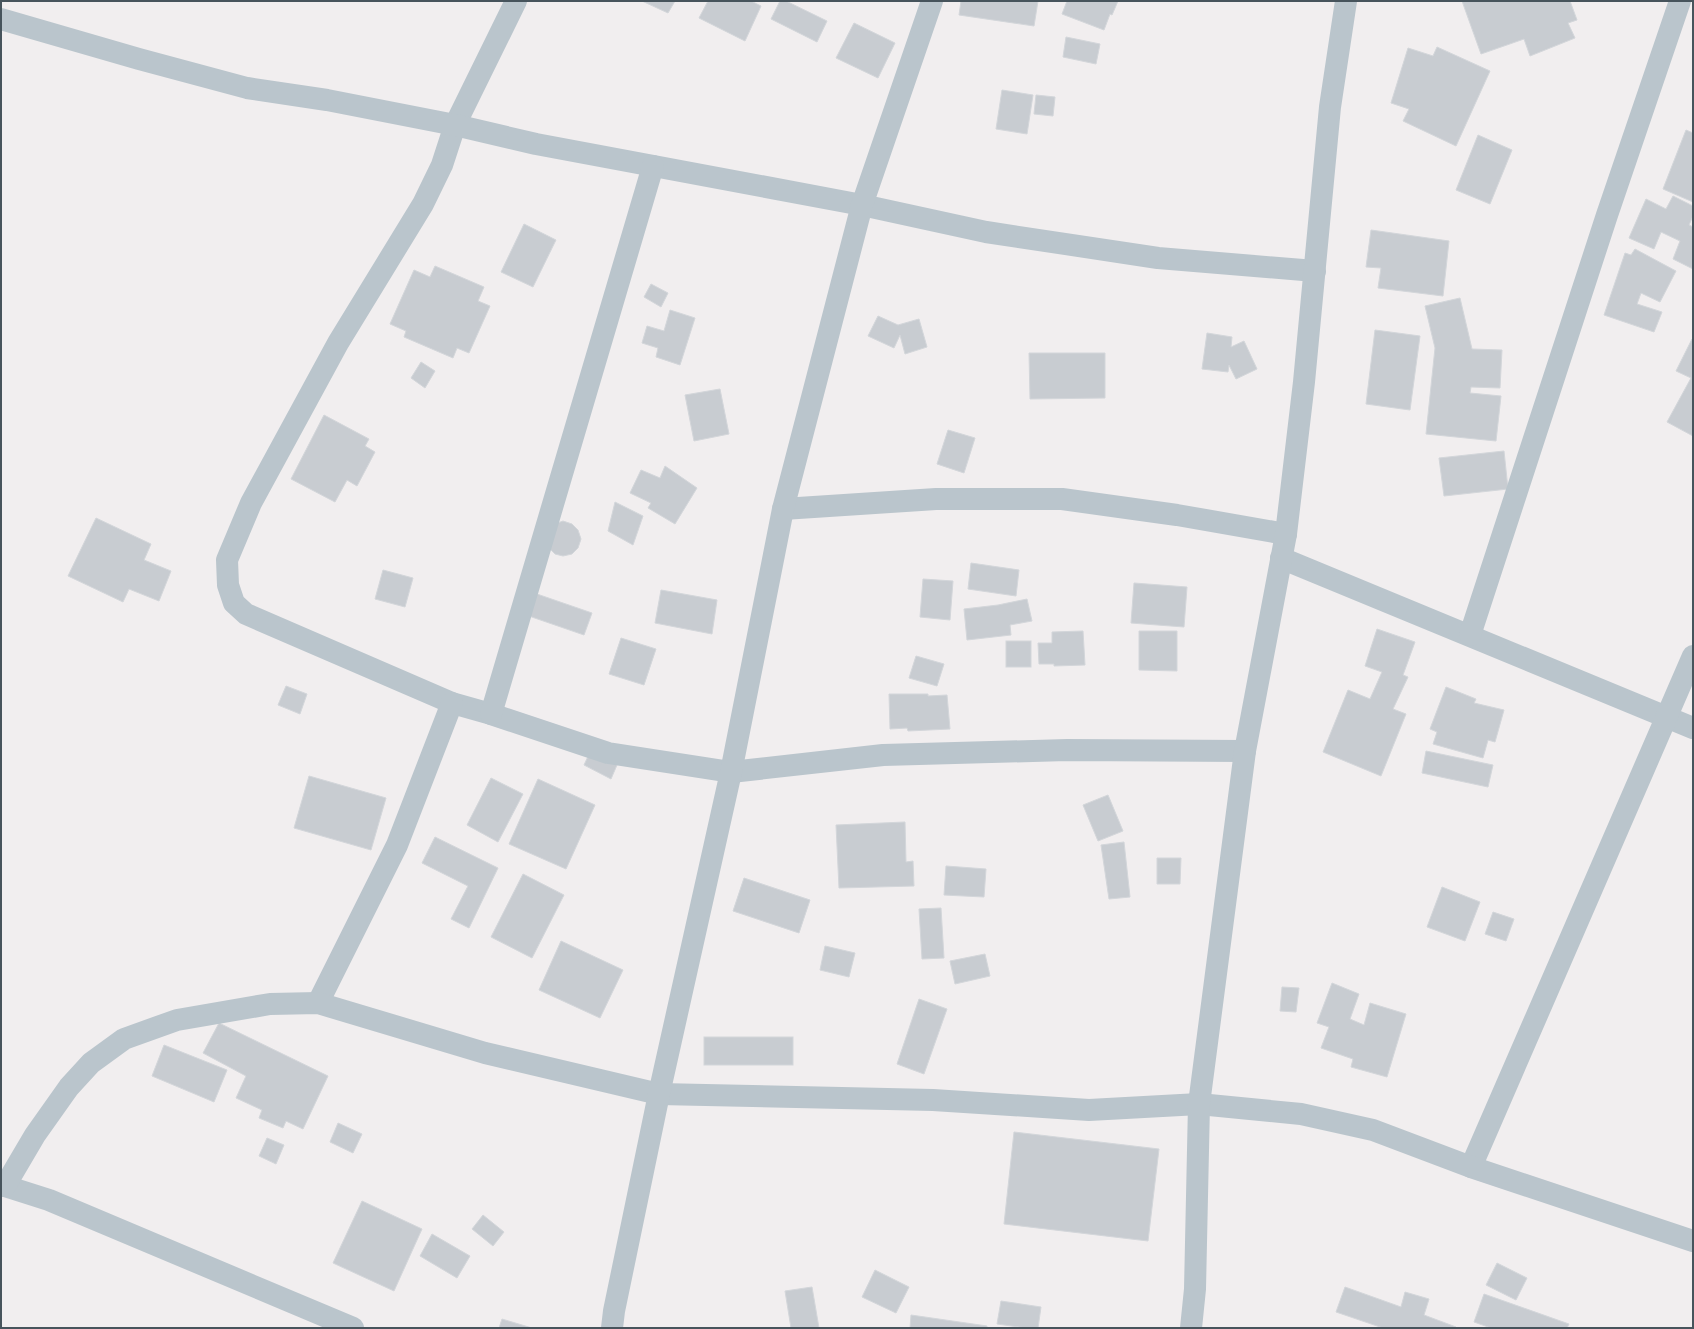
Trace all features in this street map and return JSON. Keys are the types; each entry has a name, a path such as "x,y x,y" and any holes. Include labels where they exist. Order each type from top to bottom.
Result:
{"street":[{"path":"516,1 455,125 442,165 423,204 338,343 251,502 227,560 228,585 234,603 246,614 452,703 491,714 608,753 731,772 883,755 1067,750 1245,751"},
{"path":"612,1328 623,1266 659,1094 731,772 784,509 862,205 932,1"},
{"path":"1191,1328 1195,1289 1199,1104 1245,751 1286,534 1315,271 1330,107 1346,1"},
{"path":"1470,635 1607,215 1680,1"},
{"path":"1,18 139,59 247,88 327,100 455,125 536,144 862,205 986,232 1158,258 1315,271"},
{"path":"491,714 653,166"},
{"path":"784,509 936,499 1062,499 1177,515 1286,534"},
{"path":"1281,558 1693,728"},
{"path":"1471,1166 1693,656"},
{"path":"318,1003 397,845 452,703"},
{"path":"353,1328 49,1200 3,1186 35,1134 69,1087 92,1063 124,1039 177,1020 270,1004 318,1003 485,1053 659,1094 933,1100 1089,1110 1199,1104 1301,1114 1373,1130 1471,1166 1693,1241"}],"building":[{"path":"642,1 675,1 668,13"},
{"path":"708,1 751,1 761,6 745,41 699,18"},
{"path":"780,1 786,1 827,21 817,42 771,19"},
{"path":"961,1 1038,1 1034,26 959,15"},
{"path":"1067,1 1118,1 1112,15 1110,14 1104,30 1062,14"},
{"path":"1462,1 1570,1 1577,20 1568,23 1575,38 1530,56 1524,39 1481,54"},
{"path":"854,23 895,43 878,78 836,58"},
{"path":"1066,37 1100,44 1096,64 1063,57"},
{"path":"1437,47 1490,71 1456,146 1403,121 1409,109 1391,103 1408,48 1433,56"},
{"path":"1002,90 1033,95 1027,134 996,129"},
{"path":"1036,95 1055,97 1053,116 1034,114"},
{"path":"1686,130 1693,133 1693,202 1663,189"},
{"path":"1478,135 1512,150 1490,204 1456,190"},
{"path":"1673,196 1693,206 1693,216 1689,225 1693,227 1693,269 1673,259 1680,241 1661,232 1654,249 1629,238 1646,199 1666,209"},
{"path":"524,224 556,240 533,287 501,272"},
{"path":"1371,230 1449,241 1443,296 1378,288 1381,268 1366,267"},
{"path":"1635,249 1676,271 1660,302 1641,293 1637,304 1662,312 1654,332 1604,315 1625,253 1631,255"},
{"path":"435,266 484,287 478,301 490,306 469,353 457,348 453,358 404,337 406,331 390,324 414,270 430,277"},
{"path":"651,284 668,293 661,307 644,297"},
{"path":"1460,298 1472,349 1502,350 1500,388 1471,387 1470,393 1501,396 1496,441 1426,434 1435,348 1425,306"},
{"path":"670,310 695,318 680,365 656,357 658,348 642,343 647,326 664,331"},
{"path":"878,316 898,325 919,319 927,347 905,354 900,335 894,348 868,336"},
{"path":"1375,330 1420,336 1410,410 1366,404"},
{"path":"1207,333 1232,337 1231,347 1244,341 1257,369 1236,379 1229,365 1228,372 1202,369"},
{"path":"1692,339 1693,436 1667,422 1691,378 1676,371"},
{"path":"1029,353 1105,353 1105,398 1030,399"},
{"path":"421,362 435,371 425,388 411,378"},
{"path":"720,389 729,434 694,441 685,395"},
{"path":"324,415 369,439 365,446 375,452 357,486 347,480 335,502 291,479"},
{"path":"948,430 975,438 964,473 937,464"},
{"path":"1504,451 1508,489 1444,496 1439,458"},
{"path":"665,466 697,488 675,524 648,508 651,503 630,493 641,470 660,478"},
{"path":"615,502 643,516 633,545 608,531"},
{"path":"96,518 151,544 144,560 171,571 159,601 129,589 123,602 68,576"},
{"path":"563,521 572,524 578,530 581,539 578,548 572,554 563,556 555,554 548,547 555,524"},
{"path":"971,563 1019,570 1016,596 968,589"},
{"path":"383,570 413,578 405,607 375,599"},
{"path":"923,579 953,581 950,620 920,617"},
{"path":"1134,583 1187,587 1184,627 1131,623"},
{"path":"661,590 717,600 712,634 655,623"},
{"path":"534,593 592,613 584,635 526,615"},
{"path":"1027,599 1032,621 1010,625 1011,635 967,640 964,609 998,605"},
{"path":"1377,629 1415,642 1403,675 1408,677 1393,709 1406,714 1381,776 1323,752 1348,690 1370,699 1382,672 1365,666"},
{"path":"1083,631 1085,665 1054,666 1054,664 1039,664 1038,643 1052,643 1052,632"},
{"path":"1139,631 1177,631 1177,671 1139,670"},
{"path":"621,638 656,649 644,685 609,674"},
{"path":"1006,641 1031,641 1031,667 1006,667"},
{"path":"916,656 944,664 937,686 909,678"},
{"path":"286,686 307,694 300,714 278,705"},
{"path":"1446,687 1476,699 1474,703 1504,710 1495,742 1488,740 1483,758 1433,744 1437,732 1430,729"},
{"path":"889,694 928,694 928,696 947,695 950,729 908,731 907,728 890,729"},
{"path":"1426,751 1493,765 1488,787 1422,773"},
{"path":"590,752 617,765 611,779 584,765"},
{"path":"309,776 386,798 371,850 294,828"},
{"path":"491,778 523,794 498,842 467,825"},
{"path":"538,779 595,805 566,869 509,844"},
{"path":"1108,795 1123,831 1098,841 1083,805"},
{"path":"905,822 906,862 913,861 914,886 839,888 836,825"},
{"path":"435,837 498,868 469,928 451,919 468,886 422,863"},
{"path":"1124,842 1130,897 1109,899 1101,845"},
{"path":"1157,858 1181,858 1180,884 1157,884"},
{"path":"946,866 986,869 984,897 944,895"},
{"path":"523,874 564,895 532,958 491,937"},
{"path":"744,878 810,900 799,933 733,911"},
{"path":"1442,887 1480,902 1465,941 1427,927"},
{"path":"941,908 944,958 922,959 919,909"},
{"path":"1493,912 1514,919 1506,941 1485,934"},
{"path":"561,941 623,970 600,1018 539,990"},
{"path":"825,946 855,953 849,977 820,970"},
{"path":"985,954 990,976 955,984 950,961"},
{"path":"1332,983 1359,994 1350,1019 1364,1025 1370,1003 1406,1014 1387,1077 1351,1067 1353,1059 1321,1048 1329,1027 1317,1023"},
{"path":"1282,987 1299,988 1296,1012 1280,1011"},
{"path":"919,999 947,1009 924,1074 897,1064"},
{"path":"219,1023 328,1076 303,1129 286,1121 283,1128 259,1118 262,1110 236,1098 246,1076 203,1053"},
{"path":"704,1037 793,1037 793,1065 704,1065"},
{"path":"164,1045 227,1070 214,1102 152,1076"},
{"path":"338,1123 362,1134 353,1153 330,1142"},
{"path":"1014,1132 1159,1149 1148,1241 1004,1224"},
{"path":"267,1138 284,1145 276,1164 259,1156"},
{"path":"362,1201 422,1229 394,1291 333,1263"},
{"path":"483,1215 504,1232 493,1246 472,1229"},
{"path":"432,1234 470,1256 457,1278 420,1256"},
{"path":"1497,1263 1527,1278 1516,1300 1486,1285"},
{"path":"875,1270 909,1287 896,1313 862,1297"},
{"path":"812,1287 819,1328 791,1328 785,1291"},
{"path":"1345,1287 1401,1307 1405,1292 1429,1299 1424,1315 1456,1328 1383,1328 1336,1312"},
{"path":"1484,1294 1569,1324 1567,1328 1491,1328 1474,1322"},
{"path":"1001,1301 1041,1307 1038,1328 997,1324"},
{"path":"911,1315 987,1326 987,1328 910,1328"},
{"path":"502,1319 532,1328 499,1328"}]}
